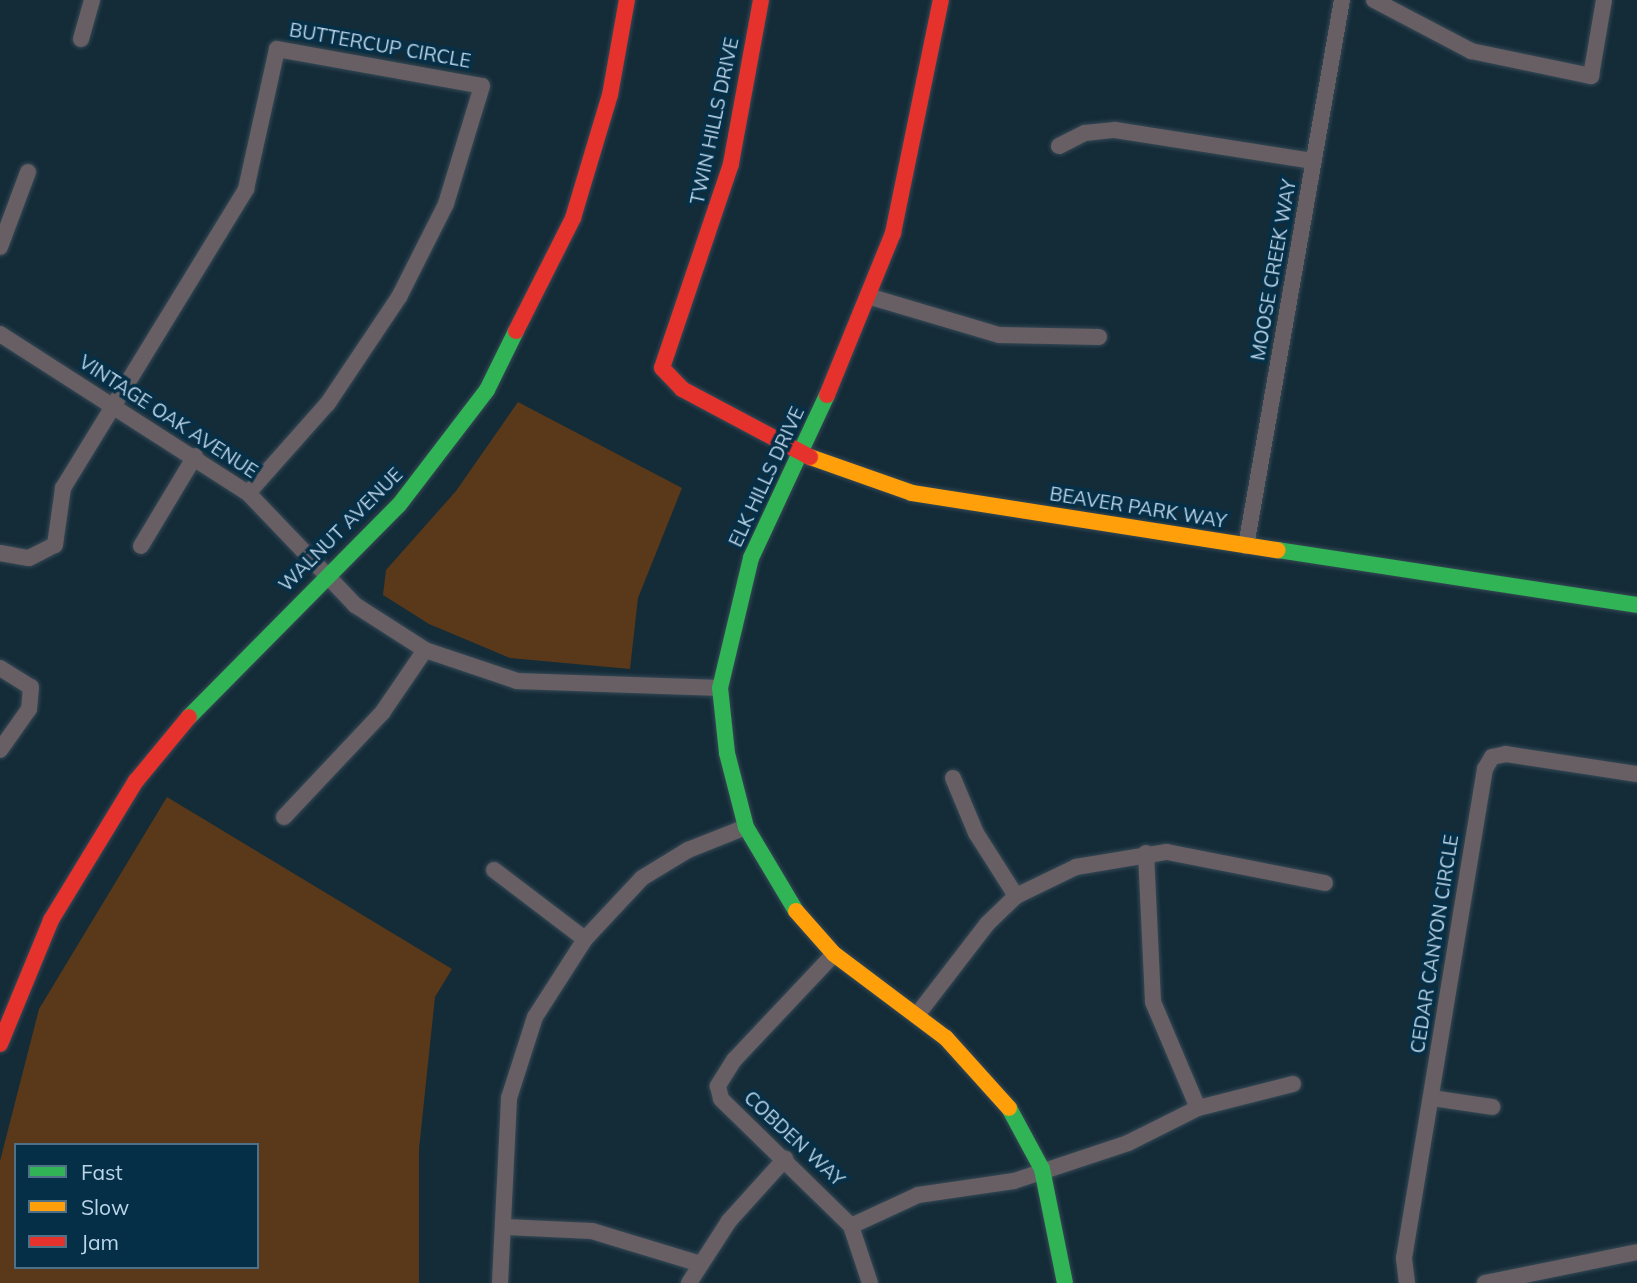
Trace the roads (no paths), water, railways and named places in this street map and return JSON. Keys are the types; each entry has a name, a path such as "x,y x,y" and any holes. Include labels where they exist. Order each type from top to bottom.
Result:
{"street":[{"path":"81,39 92,0"},
{"name":"WALNUT AVENUE","path":"0,1044 51,920 136,781 216,683 328,577 430,468 525,324 589,172 627,0"},
{"name":"TWIN HILLS DRIVE","path":"662,368 731,164 761,0"},
{"name":"ELK HILLS DRIVE","path":"941,0 910,167 871,297 803,455 747,570 720,688 727,753 746,827 786,901 834,954 917,1015 979,1069 1010,1109 1042,1169 1065,1283"},
{"name":"MOOSE CREEK WAY","path":"1246,546 1342,0"},
{"path":"1374,0 1471,51 1591,76 1604,0"},
{"name":"BUTTERCUP CIRCLE","path":"115,405 246,189 277,49 482,86 446,204 399,297 328,403 248,493"},
{"path":"1059,146 1086,133 1115,130 1314,161"},
{"path":"0,247 28,172"},
{"path":"871,297 999,335 1099,337"},
{"name":"VINTAGE OAK AVENUE","path":"0,334 195,456 248,493 355,605 425,650 517,681 720,688"},
{"name":"BEAVER PARK WAY","path":"662,368 682,389 803,455 912,493 1637,606"},
{"path":"0,553 29,558 55,545 63,488 115,405"},
{"path":"141,546 195,456"},
{"path":"284,817 382,713 425,650"},
{"path":"0,668 31,687 29,709 0,750"},
{"name":"CEDAR CANYON CIRCLE","path":"1407,1283 1404,1258 1482,782 1492,757 1520,754 1637,775"},
{"path":"953,778 976,833 1016,896"},
{"path":"500,1283 505,1227 505,1145 520,1056 559,972 585,939 642,878 688,850 746,827"},
{"path":"1146,853 1153,1002 1198,1108"},
{"path":"917,1015 987,924 1016,896 1076,867 1146,853 1192,855 1325,883"},
{"path":"494,870 585,939"},
{"name":"COBDEN WAY","path":"834,954 734,1060 718,1086 721,1099 785,1158 851,1226"},
{"path":"870,1283 851,1226 918,1195 1014,1181 1042,1169 1128,1143 1198,1108 1293,1084"},
{"path":"1432,1098 1492,1107"},
{"path":"689,1283 697,1263 785,1158"},
{"path":"505,1227 592,1231 697,1263"},
{"path":"1485,1283 1637,1252"}]}
